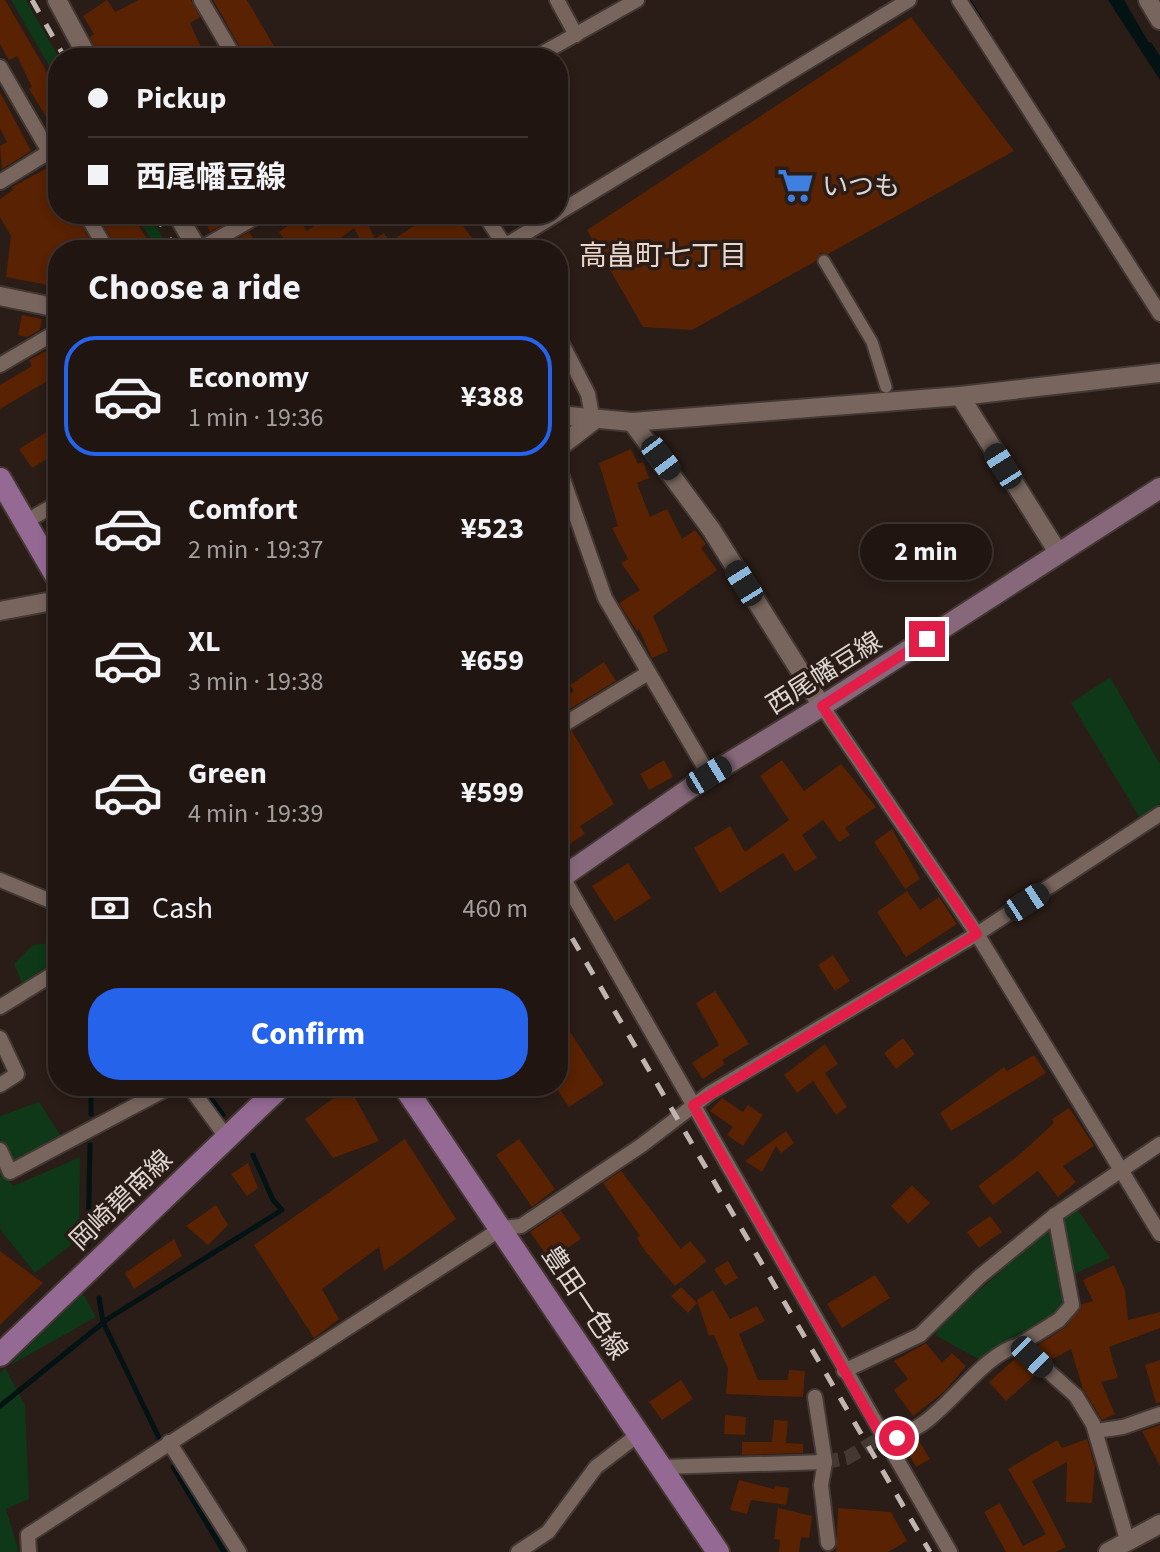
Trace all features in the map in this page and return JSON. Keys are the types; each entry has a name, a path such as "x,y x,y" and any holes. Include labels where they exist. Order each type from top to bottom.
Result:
{"main road":[{"path":"0,479 48,562"},
{"name":"西尾幡豆線","path":"568,870 709,775 822,706 1160,488"},
{"name":"岡崎碧南線","path":"0,1355 271,1096"},
{"name":"豊田一色線","path":"411,1096 718,1552"}],"street":[{"path":"57,0 83,48"},
{"path":"201,0 229,48"},
{"path":"557,0 576,35"},
{"path":"552,48 637,0"},
{"path":"568,208 909,0"},
{"path":"959,0 1160,314"},
{"path":"1148,0 1160,20"},
{"path":"0,67 48,150"},
{"path":"0,182 48,153"},
{"path":"216,240 244,224"},
{"path":"517,240 542,224"},
{"path":"824,261 872,342 886,387"},
{"path":"0,296 48,306"},
{"path":"0,365 48,337"},
{"path":"568,355 588,394 593,421"},
{"path":"568,417 632,422 960,396 1160,373"},
{"path":"960,396 1059,554"},
{"path":"568,440 593,421"},
{"path":"632,422 686,493 822,706 977,934 1160,1234"},
{"path":"568,493 605,598 709,775"},
{"path":"25,522 48,509"},
{"path":"0,611 48,602"},
{"path":"568,722 648,673"},
{"path":"29,1552 28,1535 169,1442 502,1228 521,1226 642,1145 693,1105 977,934 1160,814"},
{"path":"0,880 48,900"},
{"path":"568,889 950,1552"},
{"path":"0,1007 48,977"},
{"path":"0,1038 17,1074 0,1085"},
{"path":"0,1150 10,1172 153,1096"},
{"path":"196,1096 227,1138"},
{"path":"844,1371 920,1335 979,1277 1055,1215 1160,1144"},
{"path":"882,1437 897,1438 933,1414 981,1370 1059,1320 1072,1305 1055,1215"},
{"path":"1019,1345 1076,1396 1096,1431 1128,1543"},
{"path":"815,1397 825,1462 821,1485 828,1543"},
{"path":"1096,1431 1123,1427 1160,1414"},
{"path":"518,1552 548,1532 596,1467 639,1434"},
{"path":"169,1442 239,1552"},
{"path":"661,1467 825,1462"},
{"path":"1108,1552 1160,1524"}],"green space":[{"path":"11,0 26,0 53,48 48,48 48,64"},
{"path":"142,224 155,224 164,240 151,240"},
{"path":"1110,677 1160,764 1160,803 1140,818 1071,703"},
{"path":"48,943 48,966 22,983 14,964 33,945"},
{"path":"39,1102 62,1138 11,1165 0,1139 0,1116"},
{"path":"80,1157 79,1239 35,1273 0,1229 0,1166 13,1186"},
{"path":"1076,1207 1110,1258 1074,1274 1060,1217"},
{"path":"1052,1225 1066,1303 1058,1315 978,1359 935,1335 943,1323"},
{"path":"82,1292 96,1317 9,1366"},
{"path":"5,1368 25,1405 29,1499 6,1509 19,1552 0,1552 0,1373"}],"shaded area":[{"path":"1108,0 1124,0 1160,62 1160,80"}],"building":[{"path":"0,0 5,0 48,74 48,120 29,89 32,87 17,56 9,60 0,44"},
{"path":"107,0 115,12 139,0 191,0 200,17 190,23 201,48 95,48 90,37 94,34 83,16"},
{"path":"213,0 247,0 275,48 240,48"},
{"path":"911,17 1014,151 828,254 820,253 816,261 692,330 643,327 587,230"},
{"path":"0,92 31,151 2,169 0,146 7,142 0,128"},
{"path":"47,168 48,224 81,224 90,240 48,240 48,285 6,277 11,236 0,217 0,199 13,190 12,187"},
{"path":"103,224 137,224 148,240 112,240"},
{"path":"206,224 224,224 210,232"},
{"path":"290,224 302,224 307,231 316,224 368,224 375,239 384,233 389,240 360,240 354,228 338,240 284,240 279,232"},
{"path":"416,224 462,224 472,238 393,240"},
{"path":"249,232 254,240 235,240"},
{"path":"22,315 42,319 40,330 27,337 18,335"},
{"path":"48,350 48,381 0,409 0,385 32,366 29,360"},
{"path":"48,431 48,458 32,468 19,449"},
{"path":"631,449 638,464 643,462 649,478 637,483 650,517 667,509 682,539 695,530 706,544 701,548 717,570 653,616 668,651 652,658 639,629 637,631 619,603 640,590 621,563 628,559 612,528 618,526 599,463"},
{"path":"604,662 616,681 568,710 568,695 574,691 570,685"},
{"path":"572,731 614,804 580,826 585,834 568,845 568,733"},
{"path":"664,760 673,777 649,790 640,774"},
{"path":"782,760 804,791 841,764 876,807 845,828 850,835 839,842 823,820 802,835 817,858 795,872 783,853 720,893 694,848 730,826 745,852 789,820 760,776"},
{"path":"892,829 920,879 905,889 874,842"},
{"path":"628,863 651,898 615,921 592,886"},
{"path":"907,891 920,910 939,897 957,924 906,957 877,912"},
{"path":"833,955 850,981 835,991 818,965"},
{"path":"715,991 749,1044 722,1060 725,1064 703,1079 692,1063 719,1045 696,1003"},
{"path":"568,1029 604,1084 569,1107 561,1096 568,1096"},
{"path":"903,1038 915,1054 896,1069 884,1053"},
{"path":"825,1044 838,1064 825,1073 847,1107 836,1115 813,1081 797,1093 784,1075"},
{"path":"1034,1055 1046,1073 951,1131 940,1113 1004,1067 1007,1071"},
{"path":"337,1096 354,1096 379,1141 333,1158 305,1119"},
{"path":"722,1098 743,1112 748,1105 763,1115 743,1146 727,1135 733,1127 710,1111"},
{"path":"1069,1108 1094,1146 1063,1166 1076,1182 1058,1197 1038,1171 993,1205 978,1186 1019,1155 1054,1123 1052,1119"},
{"path":"786,1131 794,1143 781,1153 776,1146 762,1172 745,1161"},
{"path":"405,1139 456,1219 384,1271 379,1247 322,1289 339,1319 314,1338 254,1245"},
{"path":"519,1139 555,1189 532,1207 496,1155"},
{"path":"248,1163 258,1188 247,1196 231,1174"},
{"path":"621,1171 681,1249 690,1241 707,1261 675,1286 645,1251 637,1238 640,1236 603,1183"},
{"path":"912,1185 930,1203 908,1224 891,1206"},
{"path":"216,1205 228,1225 208,1245 186,1226"},
{"path":"561,1211 581,1239 550,1260 530,1232"},
{"path":"990,1216 1002,1232 979,1248 967,1232"},
{"path":"174,1239 182,1256 134,1289 125,1273"},
{"path":"0,1251 43,1283 0,1325"},
{"path":"728,1261 738,1278 725,1286 714,1269"},
{"path":"1114,1265 1125,1290 1128,1320 1160,1312 1160,1328 1109,1347 1118,1378 1101,1382 1115,1414 1102,1420 1083,1389 1071,1349 1051,1360 1036,1346 1066,1327 1082,1304 1093,1301 1083,1280"},
{"path":"875,1275 890,1298 842,1328 827,1304"},
{"path":"681,1287 697,1303 688,1313 671,1296"},
{"path":"713,1290 730,1319 757,1306 765,1321 739,1334 758,1380 788,1380 789,1370 805,1371 803,1397 726,1394 728,1369 714,1335 709,1336 697,1300"},
{"path":"926,1343 942,1363 952,1353 966,1366 945,1391 913,1416 894,1390 908,1379 894,1361"},
{"path":"1017,1357 1036,1374 1006,1401 989,1382"},
{"path":"1160,1360 1160,1402 1156,1403 1145,1365"},
{"path":"681,1380 693,1399 662,1420 649,1402"},
{"path":"725,1415 746,1417 745,1435 724,1434"},
{"path":"774,1420 788,1421 786,1443 803,1444 803,1453 742,1455 742,1442 772,1442"},
{"path":"1160,1425 1160,1466 1142,1431"},
{"path":"917,1438 930,1459 916,1467 904,1446"},
{"path":"1087,1439 1095,1466 1092,1503 1066,1502 1067,1462 1032,1481 1066,1547 1056,1552 1006,1552 984,1512 1000,1503 1023,1546 1046,1534 1008,1469 1057,1440 1062,1448"},
{"path":"739,1480 774,1489 775,1486 789,1488 786,1505 751,1500 747,1514 730,1510"},
{"path":"778,1508 812,1516 809,1538 801,1537 799,1552 779,1552 780,1540 774,1539"},
{"path":"838,1508 891,1512 907,1541 888,1552 836,1552"}],"waterway":[{"path":"968,0 979,17"},
{"path":"1150,45 1160,61"},
{"path":"91,1096 91,1114"},
{"path":"209,1096 223,1115"},
{"path":"88,1245 90,1145"},
{"path":"0,1406 109,1318 282,1210 273,1200 253,1155"},
{"path":"99,1298 103,1322 161,1442"},
{"path":"173,1467 224,1552"}],"tunnel":[{"path":"825,1462 847,1458 882,1437"}],"railway":[{"path":"32,0 59,48"},
{"path":"161,224 170,240"},
{"path":"568,931 930,1552"}],"place":[{"name":"いつも","path":"796,186"}],"district":[{"name":"高畠町七丁目","path":"663,256"}],"route":[{"path":"897,1438 882,1437 693,1105 977,934 822,706 927,639"}]}
